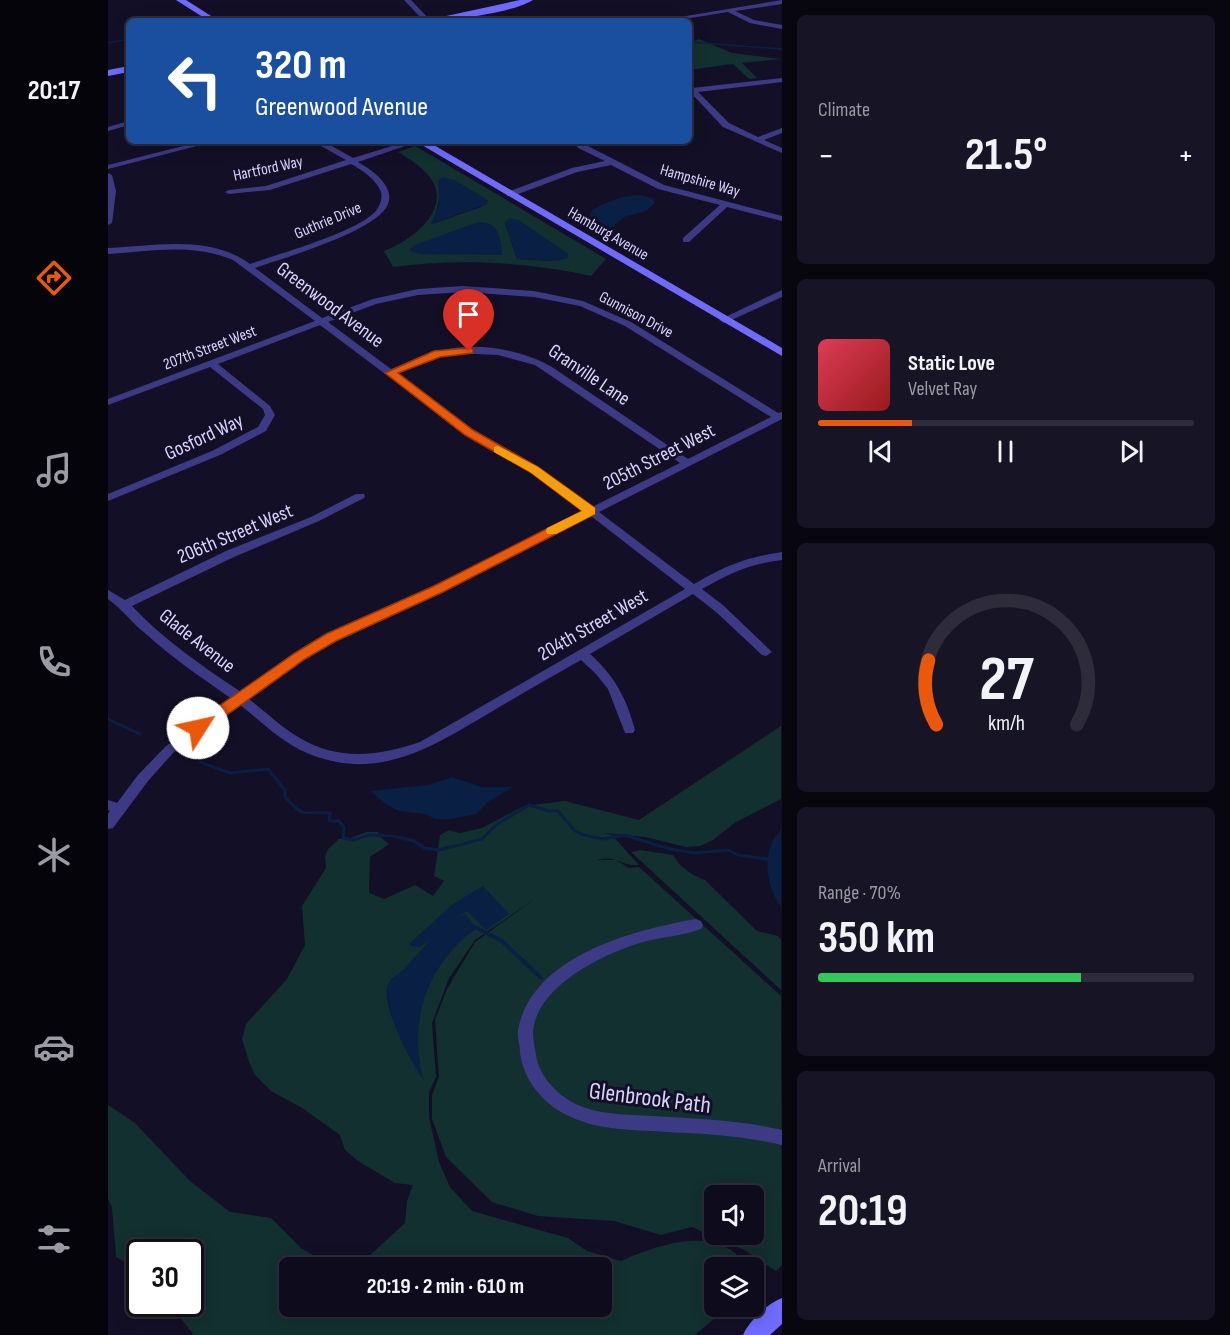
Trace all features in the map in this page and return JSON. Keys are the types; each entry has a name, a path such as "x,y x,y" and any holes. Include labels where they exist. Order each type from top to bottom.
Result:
{"street":[{"path":"180,0 210,18"},
{"path":"407,0 425,18"},
{"path":"446,18 529,0"},
{"path":"677,18 782,2"},
{"path":"728,10 748,21 782,27"},
{"path":"108,73 126,70"},
{"path":"692,91 782,80"},
{"path":"692,93 723,122 782,152"},
{"path":"108,129 126,124"},
{"path":"758,140 782,130"},
{"path":"108,167 200,144"},
{"name":"Guthrie Drive","path":"251,267 353,230 377,215 386,199 383,187 375,177 354,162 321,144"},
{"name":"Hartford Way","path":"229,192 266,188 409,144"},
{"name":"Hamburg Avenue","path":"423,144 782,353"},
{"name":"Hampshire Way","path":"580,144 661,187 782,219"},
{"path":"510,194 580,169 612,162"},
{"path":"108,176 112,195 108,223"},
{"path":"686,240 724,204"},
{"name":"Greenwood Avenue","path":"108,251 182,247 207,249 231,255 251,267 469,432 534,470 694,588 730,617 765,652"},
{"name":"Gunnison Drive","path":"322,321 377,301 430,290 536,294 562,299 596,309 620,320 780,416"},
{"path":"724,320 782,293"},
{"name":"207th Street West","path":"108,402 322,321"},
{"name":"Granville Lane","path":"391,373 450,351 524,356 542,364 687,463"},
{"name":"Gosford Way","path":"108,498 186,468 262,429 270,415 267,408 213,364"},
{"name":"205th Street West","path":"108,824 114,807 170,749 307,651 336,635 439,589 780,416"},
{"name":"206th Street West","path":"124,605 230,554 324,516 360,496"},
{"name":"204th Street West","path":"429,742 736,565 782,556"},
{"name":"Glade Avenue","path":"108,594 124,605 149,631 300,744 336,757 363,760 385,758 408,752 429,742"},
{"path":"582,654 612,684 621,700 629,730"},
{"name":"Glenbrook Path","path":"696,925 662,930 620,942 581,963 549,987 538,997 529,1015 525,1031 525,1051 531,1068 543,1087 578,1113 618,1121 729,1130 782,1138"},
{"path":"754,1335 782,1309"}],"green space":[{"path":"699,39 732,53 781,59 742,63 757,78 749,79 733,64 692,70 692,42"},
{"path":"417,147 606,259 591,276 542,267 492,263 418,264 393,267 384,251 406,240 427,222 434,211 437,199 435,187 428,175 418,165 398,152","holes":["454,180 488,201 481,207 432,224 439,198","518,220 568,254 552,261 517,259 505,223"]},
{"path":"781,726 781,799 736,822 713,840 700,846 686,847 645,837 603,833 612,835 639,865 614,859 597,860 616,860 629,868 639,867 781,996 782,1265 776,1271 764,1263 764,1257 755,1257 732,1245 764,1245 764,1185 704,1185 704,1232 692,1227 661,1235 614,1221 538,1216 492,1202 446,1157 432,1119 432,1095 439,1077 435,1020 447,989 475,942 536,898 475,940 449,978 432,1023 436,1077 429,1092 429,1117 439,1162 450,1187 472,1211 568,1238 587,1251 607,1257 368,1257 405,1223 407,1201 413,1185 395,1183 358,1161 345,1150 340,1135 302,1108 271,1091 255,1075 249,1062 242,1039 246,1024 287,979 305,945 302,906 326,868 325,857 328,849 339,839 349,839 366,832 378,832 380,837 389,844 370,857 369,893 384,899 415,885 433,896 444,881 434,876 440,835 449,830 460,833 482,828 524,806 565,801 639,820"},
{"path":"640,850 673,855 680,865 693,875 705,880 757,931 778,936 781,940 781,990 631,852"},
{"path":"108,1105 135,1123 190,1181 230,1212 271,1218 301,1248 316,1257 279,1257 279,1317 612,1317 612,1258 621,1261 653,1249 688,1241 704,1241 704,1245 721,1245 738,1257 704,1257 704,1317 716,1317 695,1335 194,1335 179,1317 204,1317 204,1239 126,1239 126,1263 116,1257 112,1207 108,1199"}],"water":[{"path":"442,177 454,180 486,199 487,204 431,224 439,204 438,181"},
{"path":"640,195 652,198 655,203 646,211 624,217 612,228 599,225 590,216 592,210 609,202 627,196"},
{"path":"510,218 518,220 568,254 568,258 558,261 517,259 505,222"},
{"path":"478,222 490,224 498,232 502,255 420,254 410,251 415,245"},
{"path":"452,777 482,787 513,787 489,801 476,814 452,819 435,819 425,814 399,811 384,803 371,791 428,785"},
{"path":"781,830 781,907 769,879 768,858 774,838"},
{"path":"483,886 509,914 486,930 467,911 457,918 465,914 477,928 445,959 425,996 418,1038 419,1059 424,1081 397,1032 388,1003 389,982 431,939 420,947 409,944 453,904"}],"waterway":[{"path":"108,43 126,40"},
{"path":"692,42 782,49"},
{"path":"108,719 140,734"},
{"path":"200,762 230,773 268,769 285,790 285,797 292,805 306,813 330,813 329,821 339,821 344,827 343,838 353,840 370,835 394,836 414,841 424,848 439,850 482,839 496,825 529,805 549,811 558,811 575,831 584,835 603,839 624,835 670,849 695,853 728,850 738,855 767,859"},
{"path":"477,928 502,941 541,978"}],"slow traffic":[{"path":"498,449 534,470 590,511 552,531"}],"route":[{"path":"198,728 300,656 331,637 439,589 590,511 534,470 469,432 391,373 438,354 469,351"}]}
